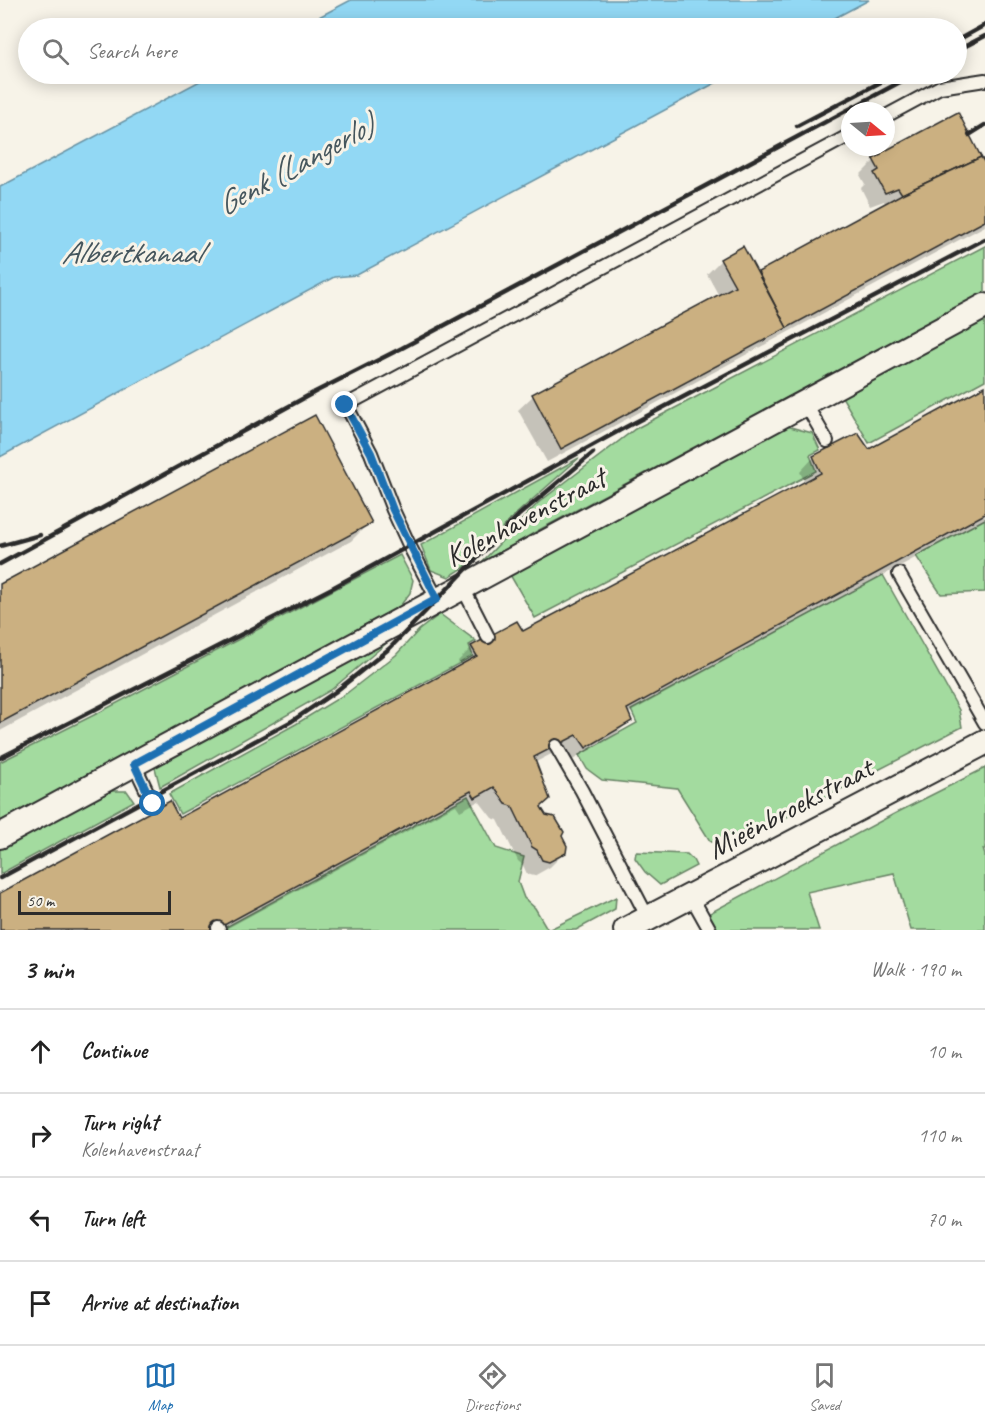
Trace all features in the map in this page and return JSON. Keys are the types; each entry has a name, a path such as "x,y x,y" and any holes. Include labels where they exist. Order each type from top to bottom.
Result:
{"street":[{"name":"Kolenhavenstraat","path":"0,836 985,306"},
{"name":"Mieënbroekstraat","path":"626,930 985,742"}],"lane":[{"path":"967,83 985,80"},
{"path":"895,111 940,87 959,84"},
{"path":"437,599 393,510 371,453 345,405 841,140"},
{"path":"805,403 827,441"},
{"path":"899,574 985,723"},
{"path":"462,586 488,637"},
{"path":"556,746 582,790 648,918"},
{"path":"134,764 153,804"},
{"path":"691,896 710,930"}],"green space":[{"path":"985,246 985,292 539,530 478,566 538,503 635,429"},
{"path":"985,319 985,380 869,443 841,395"},
{"path":"783,425 812,433 820,450 810,455 816,471 535,618 509,573"},
{"path":"579,458 515,515 465,567 449,577 431,570 421,545"},
{"path":"985,519 985,592 941,594 916,556"},
{"path":"400,555 413,580 410,593 400,606 0,822 0,762"},
{"path":"883,575 959,710 962,727 724,849 710,841 677,788 602,780 587,769 579,755 637,723 631,710"},
{"path":"440,614 476,641 469,645 473,656 180,814 169,794 347,693 396,655 419,630"},
{"path":"395,636 331,690 160,787 154,764"},
{"path":"985,768 985,849 983,849 985,855 985,930 911,930 894,873 807,892 819,930 717,930 708,914"},
{"path":"105,791 127,791 134,801 0,874 0,848"},
{"path":"468,796 496,848 524,857 518,882 524,898 535,908 548,930 227,930 226,927"},
{"path":"636,852 687,854 696,866 660,885 645,872 635,858"},
{"path":"616,897 615,909 576,930 548,930"}],"water":[{"path":"351,0 869,0 835,18 317,18"},
{"name":"Albertkanaal","path":"194,84 713,84 357,275 334,277 0,457 0,187"}],"building":[{"path":"958,112 981,157 902,194 898,188 885,193 874,173 879,170 873,159 879,156 895,156 895,146"},
{"path":"981,157 985,163 985,221 787,328 758,272 902,194"},
{"path":"743,246 787,328 561,449 532,394 735,286 720,259"},
{"path":"985,386 985,514 627,709 632,721 586,748 577,735 534,757 550,799 541,807 546,815 555,817 564,832 562,836 567,846 566,853 549,862 542,860 537,850 532,847 512,806 506,804 494,787 475,798 471,791 215,930 0,930 0,893 170,801 179,818 477,656 471,646 517,621 523,631 821,473 813,456 858,433 869,449"},
{"path":"315,415 372,523 0,723 0,584"}],"railway":[{"path":"967,35 985,25"},
{"path":"967,45 985,36"},
{"path":"797,126 877,84"},
{"path":"0,564 315,392 402,348 896,84"},
{"path":"969,135 985,125"},
{"path":"0,758 334,587 626,427 985,239"},
{"path":"0,878 292,721 335,692 390,648 519,515 593,453"},
{"path":"0,546 40,535"}],"route":[{"path":"153,804 134,764 437,599 393,510 371,453 345,405"}],"water label":[{"name":"Genk (Langerlo)","path":"295,165"}]}
